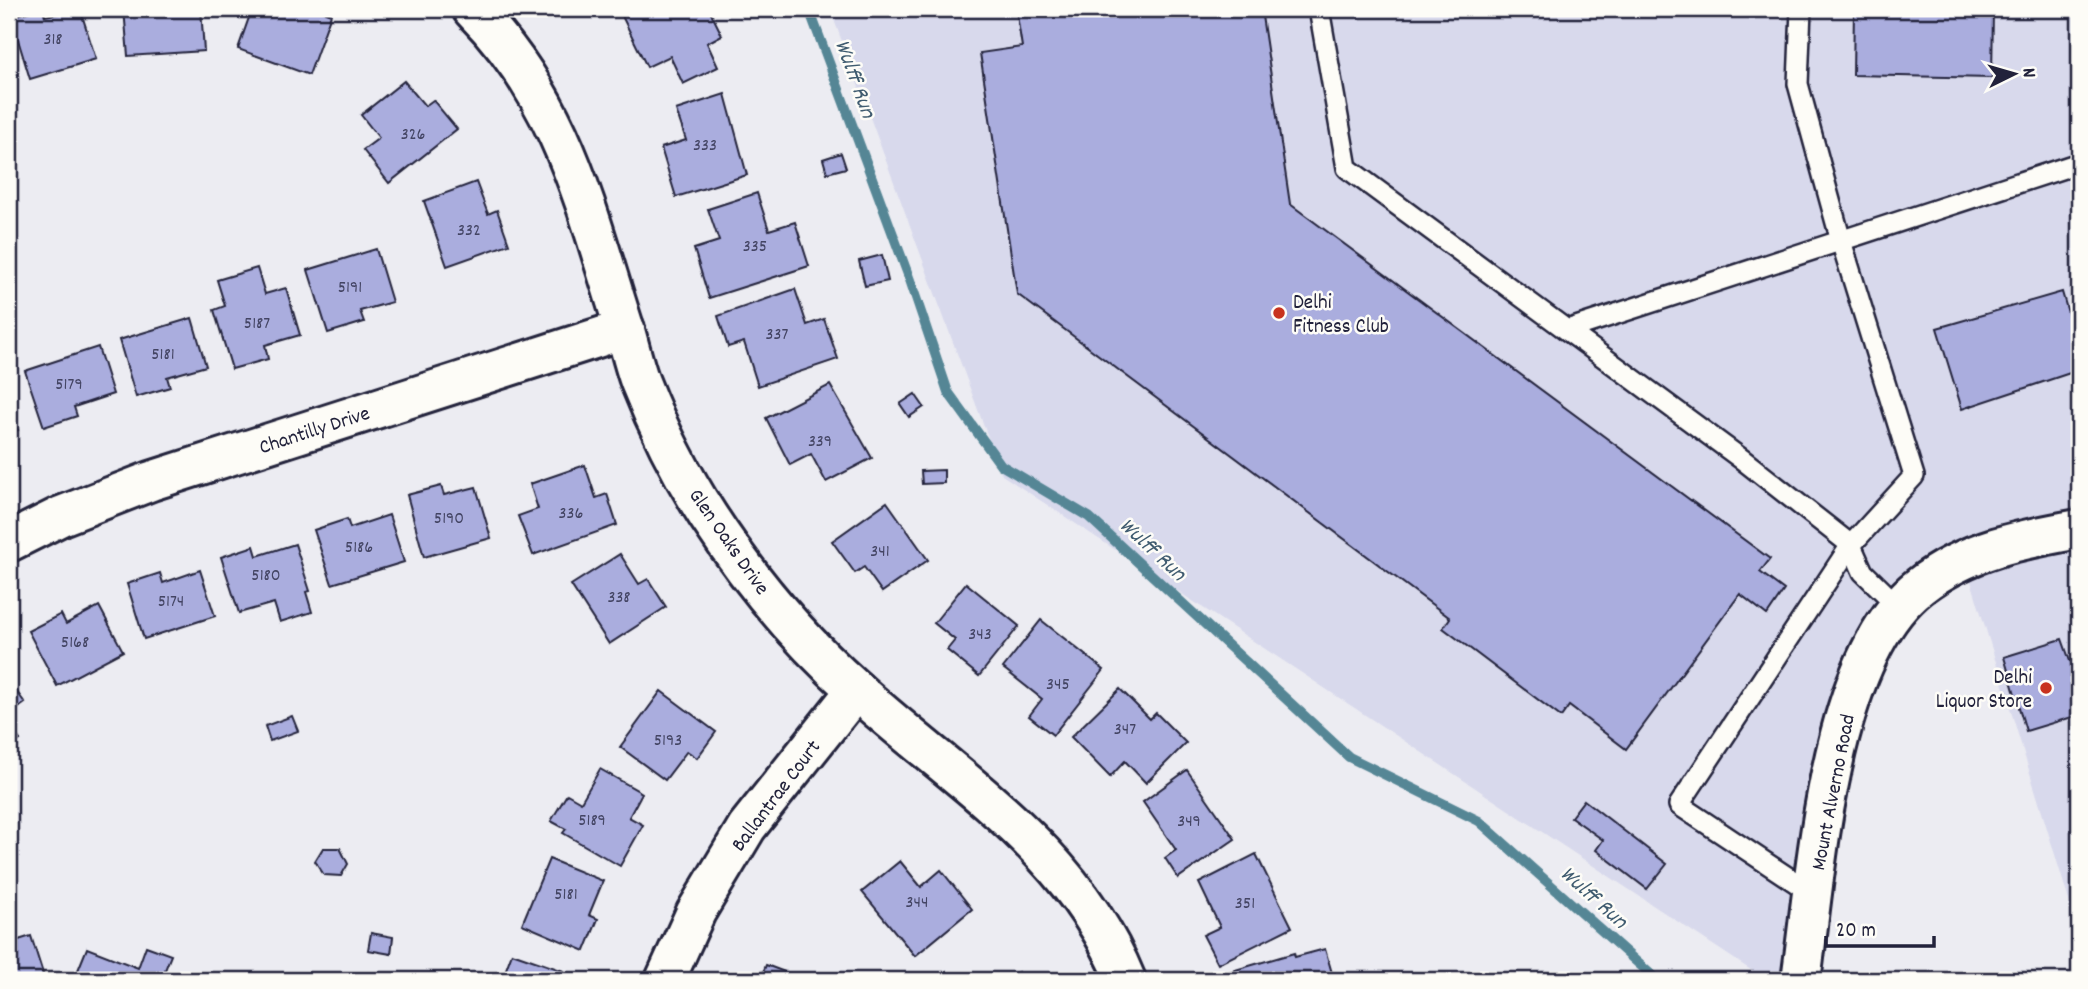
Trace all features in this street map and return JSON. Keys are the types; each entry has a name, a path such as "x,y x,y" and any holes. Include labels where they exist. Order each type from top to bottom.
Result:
{"street":[{"name":"Glen Oaks Drive","path":"472,9 502,39 540,95 569,155 640,380 666,441 707,515 758,586 810,646 856,690 1016,823 1050,859 1090,913 1126,980"},
{"name":"Chantilly Drive","path":"9,542 61,516 151,481 625,329"},
{"name":"Mount Alverno Road","path":"1801,980 1830,782 1846,711 1866,656 1899,607 1920,586 1965,558 1997,545 2079,529"},
{"name":"Ballantrae Court","path":"665,980 696,912 747,827 856,690"}],"lane":[{"path":"1319,9 1347,169 1743,460 1851,545 1863,572 1899,607"},
{"path":"1801,9 1798,84 1841,242 1914,476 1851,545 1679,805 1814,894"},
{"path":"1567,330 2079,163"}],"shaded area":[{"path":"830,9 2079,9 2079,933 1964,558 1866,656 1801,980 1766,980 1002,475"}],"building":[{"path":"43,9 45,16 80,9 96,59 30,79 11,17"},
{"path":"124,9 201,9 204,51 128,56"},
{"path":"252,9 317,9 331,14 309,75 238,49"},
{"path":"637,9 709,9 722,35 707,43 718,67 683,84 670,56 647,67 622,16"},
{"path":"1016,9 1261,9 1290,204 1770,559 1760,572 1784,590 1767,615 1740,594 1626,749 1569,706 1561,717 1443,628 1450,618 1017,294 980,53 1022,47"},
{"path":"1854,9 1993,9 1992,78 1853,75"},
{"path":"404,81 425,106 433,100 457,129 389,183 363,150 379,138 361,115"},
{"path":"725,94 747,175 676,197 661,148 686,140 676,110"},
{"path":"841,153 846,168 827,173 823,159"},
{"path":"476,182 488,214 497,210 509,244 447,266 424,201"},
{"path":"757,193 769,230 795,222 809,266 709,298 694,249 719,241 708,209"},
{"path":"376,249 392,302 360,311 364,322 328,333 308,270"},
{"path":"882,255 888,281 865,286 859,261"},
{"path":"257,268 265,294 286,288 300,335 265,345 268,359 232,369 214,310 225,306 217,280"},
{"path":"795,289 807,325 824,319 838,359 758,386 744,342 728,347 718,316"},
{"path":"2062,292 2079,351 2079,370 1962,409 1937,328"},
{"path":"192,318 206,366 167,377 170,387 136,397 119,340"},
{"path":"98,347 113,394 74,407 77,416 44,427 25,371"},
{"path":"830,385 872,458 826,482 811,454 790,465 766,418"},
{"path":"915,394 924,407 909,417 900,404"},
{"path":"9,413 18,430 9,435"},
{"path":"585,465 596,498 607,494 617,525 533,555 518,516 538,509 530,484"},
{"path":"944,470 944,483 922,484 921,471"},
{"path":"441,486 444,495 476,487 491,538 424,557 407,495"},
{"path":"887,502 928,560 882,592 864,567 855,573 832,541"},
{"path":"389,515 404,562 332,584 314,530 347,519 350,528"},
{"path":"295,544 310,591 306,592 312,612 280,622 274,603 239,613 221,557 254,546 257,556"},
{"path":"620,554 639,584 648,579 666,607 609,644 571,585"},
{"path":"200,570 215,616 144,639 127,584 160,573 163,583"},
{"path":"966,583 1019,626 979,676 947,650 955,640 934,623"},
{"path":"99,606 123,651 57,686 28,631 61,614 66,624"},
{"path":"1041,620 1104,670 1053,735 1029,716 1042,699 1003,668"},
{"name":"Delhi Liquor Store","path":"2062,639 2070,661 2079,658 2079,715 2026,731 2004,657"},
{"path":"9,681 25,703 9,715"},
{"path":"1120,689 1150,719 1156,713 1186,743 1146,783 1125,761 1110,777 1071,737"},
{"path":"661,691 716,732 697,758 687,751 665,780 620,747"},
{"path":"292,716 298,731 270,741 265,726"},
{"path":"9,725 20,740 9,748"},
{"path":"600,769 642,793 629,817 643,825 620,866 563,833 566,829 551,821 567,794 581,802"},
{"path":"1187,770 1235,839 1178,878 1165,858 1176,850 1143,802"},
{"path":"1584,800 1667,864 1647,889 1596,850 1603,840 1571,817"},
{"path":"323,848 340,848 348,864 341,876 324,875 315,861"},
{"path":"1256,854 1292,927 1218,964 1203,935 1220,927 1199,883"},
{"path":"549,859 603,881 589,915 598,919 585,951 522,924"},
{"path":"900,861 921,887 941,870 972,909 915,956 862,892"},
{"path":"371,933 393,937 391,954 368,950"},
{"path":"31,936 45,980 9,980 9,943"},
{"path":"146,946 171,955 161,980 74,980 87,948 138,968"},
{"path":"1325,949 1334,980 1227,980 1225,973 1294,953 1295,957"},
{"path":"512,953 564,971 561,980 502,980"},
{"path":"766,965 806,980 760,980"},
{"path":"1018,972 1021,980 999,980"}],"waterway":[{"name":"Wulff Run","path":"809,9 910,280 948,392 1001,465 1089,517 1349,757 1479,821 1657,980"}],"place":[{"name":"Delhi Fitness Club","path":"1279,313"},
{"name":"Delhi Liquor Store","path":"2046,688"}]}
